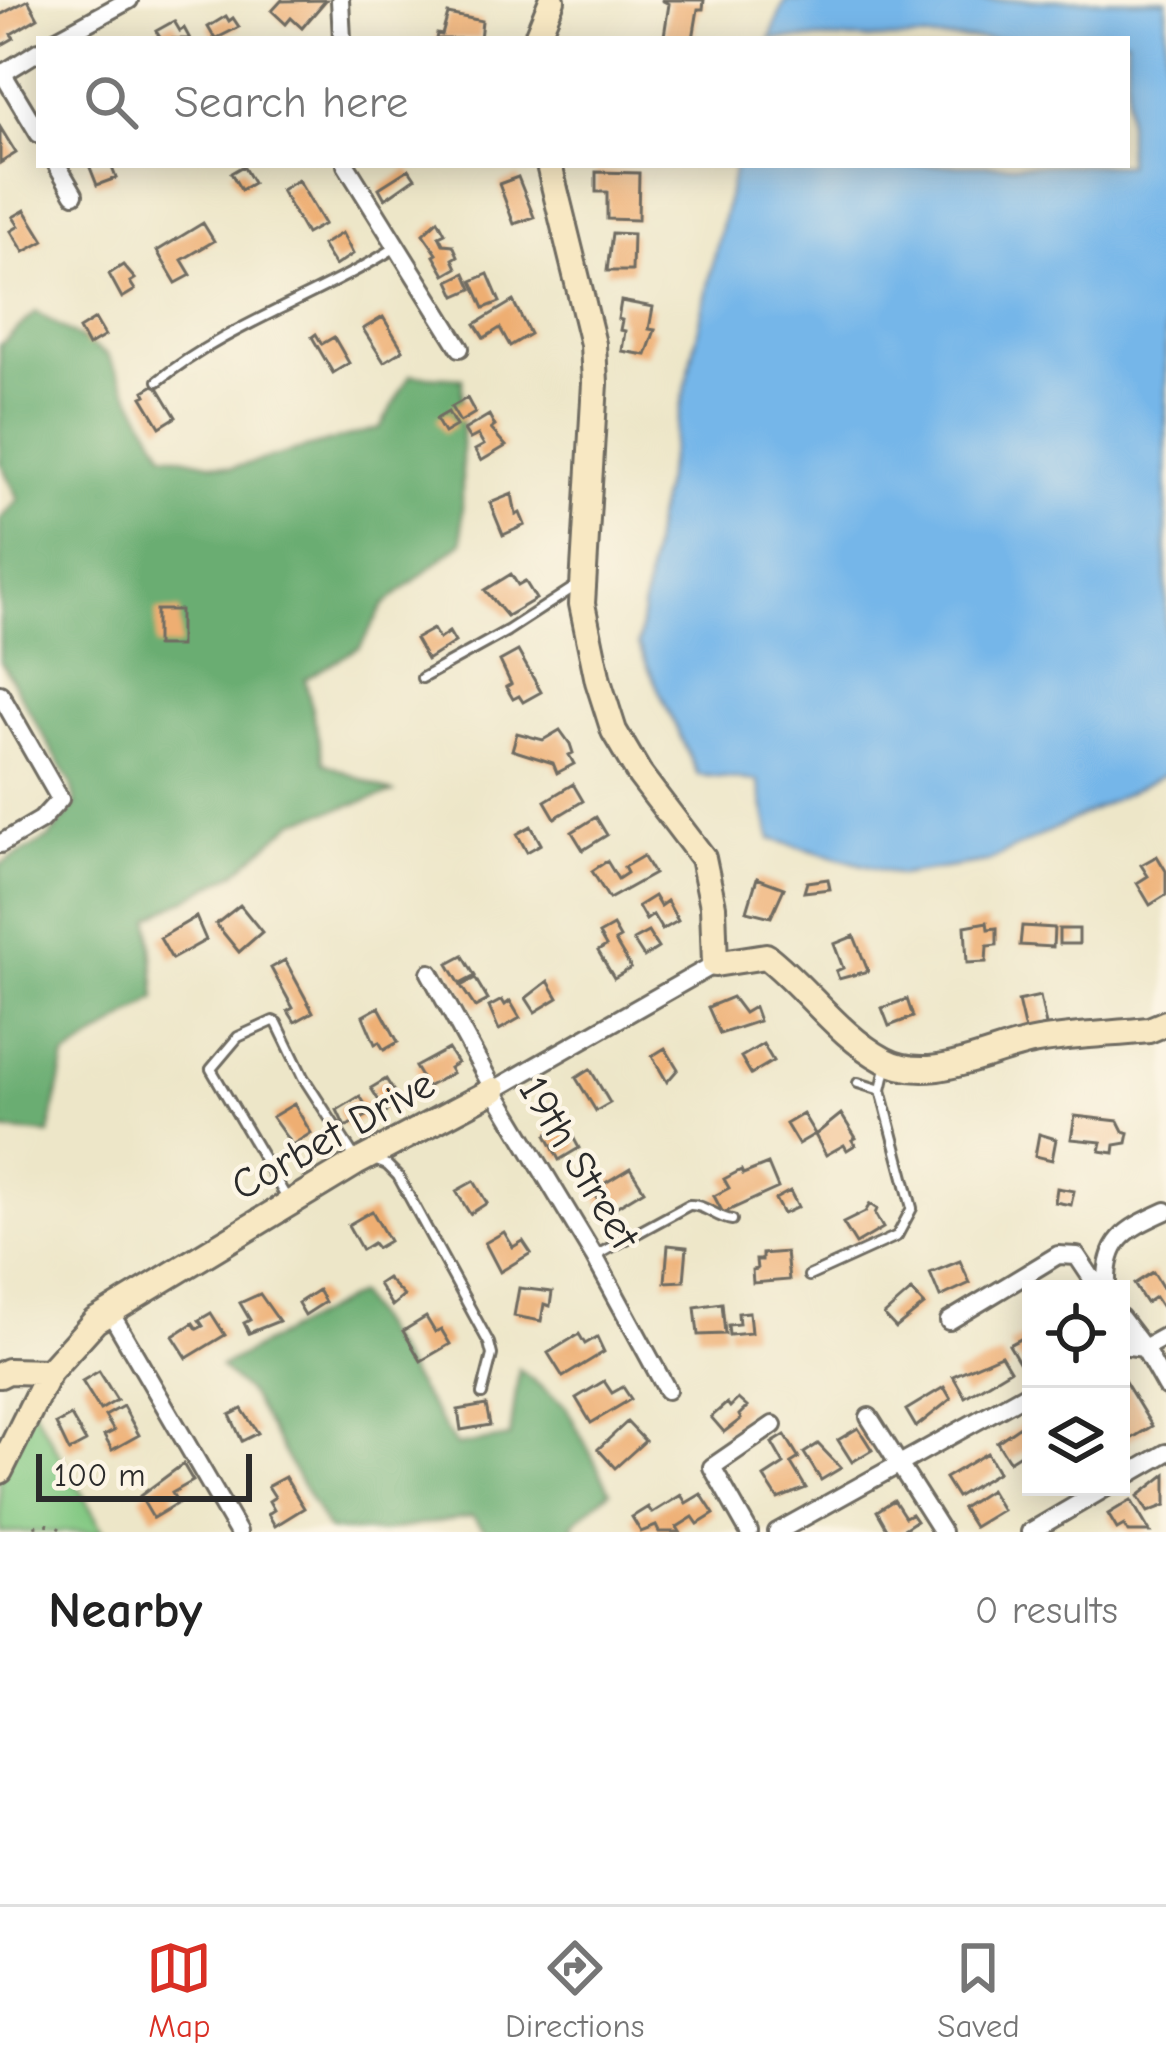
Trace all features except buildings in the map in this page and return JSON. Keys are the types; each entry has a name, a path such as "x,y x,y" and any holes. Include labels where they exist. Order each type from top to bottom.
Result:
{"street":[{"path":"63,36 129,0"},
{"path":"340,0 342,36"},
{"path":"537,36 552,0"},
{"path":"36,53 2,75 36,129"},
{"path":"59,168 74,194"},
{"path":"348,168 460,348"},
{"path":"551,168 588,316 594,364 581,604 614,731 650,789 703,858 713,906 715,964 766,956 794,978 851,1038 888,1062 927,1069 1035,1041 1149,1030 1166,1023"},
{"path":"0,694 60,799 41,820 0,844"},
{"name":"Corbet Drive","path":"0,1471 49,1372 95,1321 362,1160 715,964"},
{"name":"19th Street","path":"430,973 667,1390"},
{"path":"1107,1280 1106,1261 1118,1238 1166,1211"},
{"path":"949,1321 1058,1255 1077,1256 1096,1280"},
{"path":"110,1312 238,1532"},
{"path":"1130,1330 1166,1387"},
{"path":"1130,1346 1144,1348 1166,1336"},
{"path":"0,1375 49,1372"},
{"path":"777,1532 1022,1396"},
{"path":"869,1418 942,1532"},
{"path":"748,1532 712,1467 773,1425"},
{"path":"1130,1474 1166,1453"},
{"path":"1030,1532 1092,1496"}],"lane":[{"path":"158,381 188,356 314,295 397,246"},
{"path":"422,678 582,583"},
{"path":"290,1203 211,1070 238,1036 273,1021 303,1077 362,1160 387,1165 398,1176 489,1343 492,1355 482,1394"},
{"path":"809,1276 897,1236 912,1208 880,1090 888,1062"},
{"path":"858,1083 880,1090"},
{"path":"594,1256 689,1205 699,1204 719,1218 732,1220"}],"path":[{"path":"24,1532 42,1524 64,1532"}],"green space":[{"path":"36,312 107,355 164,453 232,468 380,428 410,375 462,378 462,542 384,605 360,647 305,679 324,763 393,793 295,821 235,873 150,918 156,998 65,1058 49,1134 0,1130 0,865 49,838 76,804 70,781 0,660 0,520 19,499 0,462 0,345"},
{"path":"357,1294 456,1446 510,1437 519,1369 566,1407 610,1491 572,1524 576,1532 487,1532 472,1516 379,1532 328,1530 250,1395 220,1367"},
{"path":"31,1405 104,1532 0,1532 0,1471"}],"water":[{"path":"785,0 1166,0 1166,774 987,862 899,875 771,839 758,781 698,775 638,645 656,519 734,168 1130,168 1130,36 771,36"}]}
